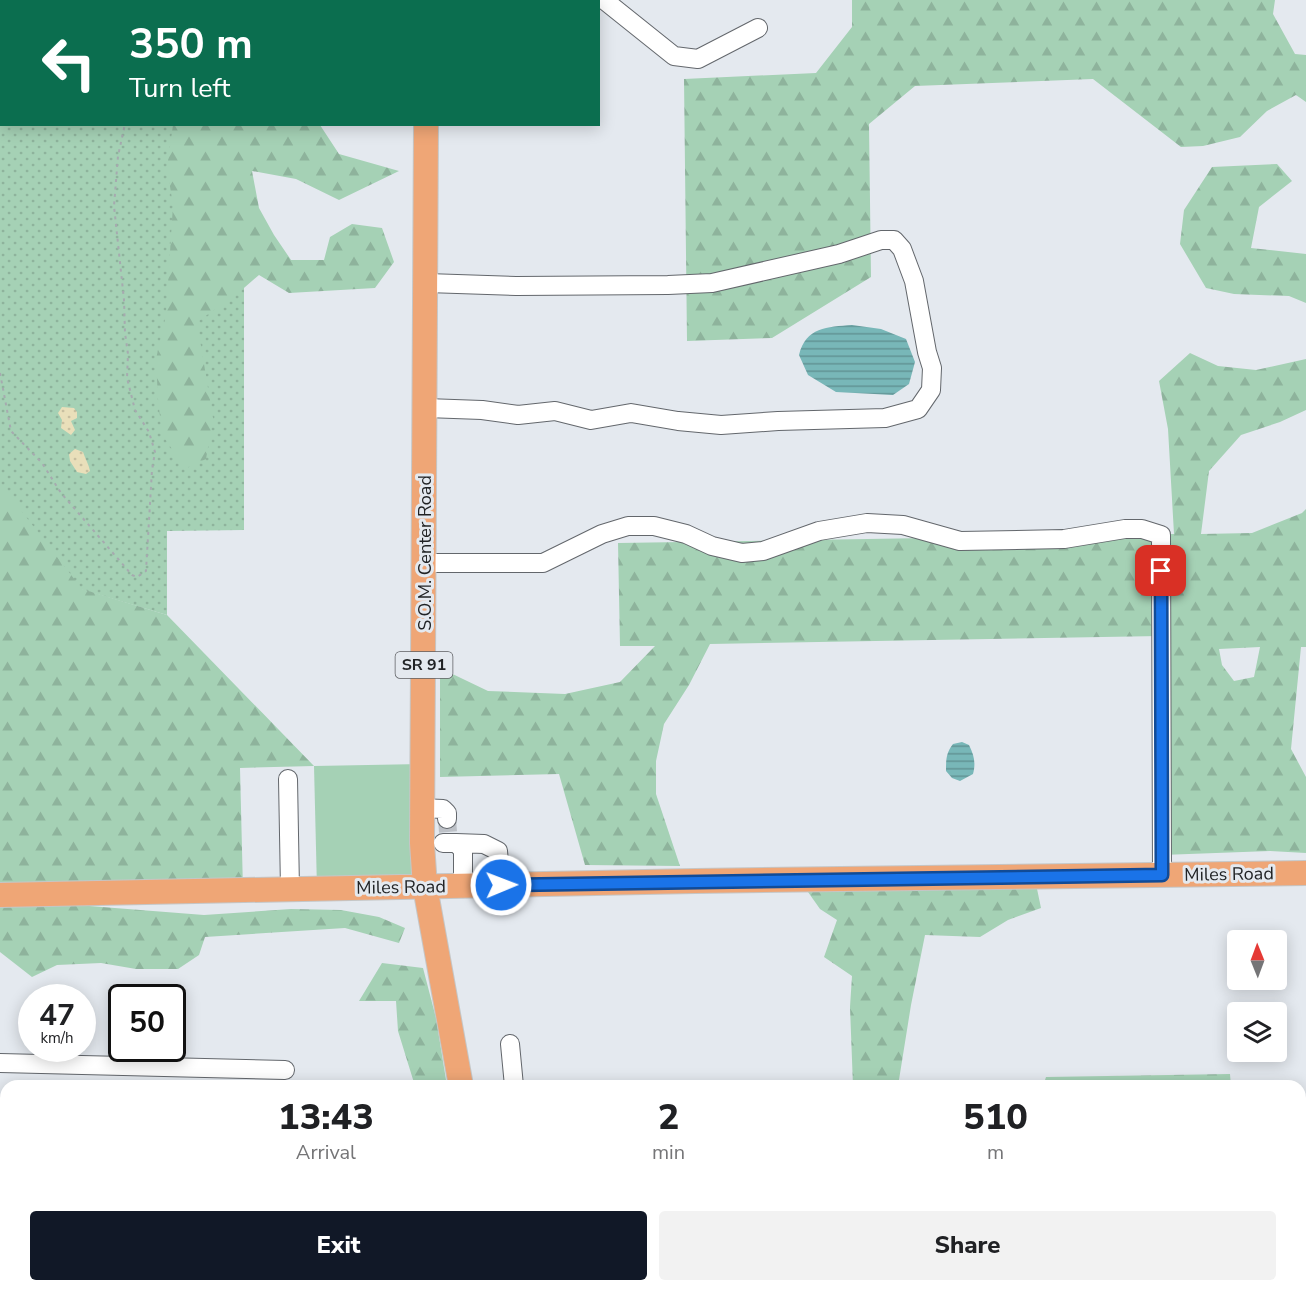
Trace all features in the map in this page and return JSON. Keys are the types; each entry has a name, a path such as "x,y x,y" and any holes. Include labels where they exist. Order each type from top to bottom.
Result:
{"main road":[{"name":"S.O.M. Center Road","path":"426,126 425,563 421,808 443,836 425,886 460,1080"},
{"name":"Miles Road","path":"0,895 425,886 1306,873"}],"street":[{"path":"604,0 674,56 698,59 758,28"},
{"path":"426,283 516,286 712,283 839,254 881,240 894,240 902,249 914,281 933,382 918,409 885,418 722,425 678,422 631,413 591,420 555,411 518,415 482,410 426,408"},
{"path":"425,563 543,563 602,534 628,526 654,526 686,534 712,546 742,553 764,551 819,531 867,523 903,525 960,541 1064,539 1125,529 1142,529 1161,535 1162,875"},
{"path":"288,779 290,889"},
{"path":"421,808 442,809 447,813 443,836"},
{"path":"443,836 484,844 498,851 501,885"},
{"path":"443,836 463,850 463,886"},
{"path":"510,1044 514,1080"},
{"path":"0,1063 285,1070"}],"path":[{"path":"0,373 11,431 42,463 61,494 132,575 137,577 146,571 155,452 149,432 135,410 127,378 128,354 124,300 114,206 118,156 125,126"}],"green space":[{"path":"852,0 1275,0 1273,14 1295,54 1306,55 1306,102 1296,95 1267,111 1240,137 1203,146 1181,147 1093,79 915,86 869,124 871,277 772,338 687,341 684,79 816,73 852,27"},
{"path":"0,126 244,126 244,530 167,531 167,615 0,565"},
{"path":"173,126 321,126 339,154 399,171 339,200 296,179 252,171 259,208 291,260 324,260 330,237 352,224 382,228 394,262 375,288 289,293 259,275 237,294 197,322 213,418 206,459 185,469 162,434 158,399 156,359 166,315 173,205 167,168"},
{"path":"1277,164 1292,181 1259,207 1251,248 1306,254 1306,303 1289,296 1234,294 1206,288 1180,244 1184,210 1212,167"},
{"path":"1190,353 1218,366 1256,370 1306,359 1306,410 1280,422 1241,435 1209,471 1201,534 1252,533 1302,513 1306,509 1306,647 1301,647 1291,749 1306,777 1306,853 1270,851 1162,855 1160,636 710,644 689,685 664,724 656,761 656,794 680,866 585,865 559,774 440,777 440,668 488,691 565,694 620,682 655,646 620,646 618,543 1174,534 1168,429 1159,381","holes":["1260,647 1254,677 1234,681 1222,665 1219,649"]},
{"path":"0,490 9,495 82,589 167,615 314,766 240,768 243,890 0,895"},
{"path":"422,764 425,887 317,889 314,766"},
{"path":"1036,884 1041,908 1008,920 980,937 925,935 899,1080 853,1080 850,1007 852,976 824,957 837,920 820,909 808,892"},
{"path":"0,899 204,915 291,909 341,910 379,917 405,928 399,943 345,928 205,937 199,955 178,969 136,969 101,963 57,965 32,977 0,952"},
{"path":"382,963 423,968 436,1018 446,1080 413,1080 398,1031 396,1001 359,1001"},
{"path":"1230,1074 1230,1080 1045,1080 1046,1077"}],"sand":[{"path":"62,407 74,408 77,412 77,418 71,421 75,430 71,435 61,428 62,420 58,413"},
{"path":"75,449 83,452 90,471 86,474 77,472 70,461 69,454"}],"water":[{"path":"852,325 881,329 906,339 915,362 909,384 893,395 836,392 808,375 799,355 807,339 819,330"},
{"path":"962,742 969,745 974,766 973,774 960,781 952,778 946,771 946,763 953,744"}],"tunnel":[{"path":"447,819 448,832"}],"route":[{"path":"501,885 1162,875 1161,571"}]}
